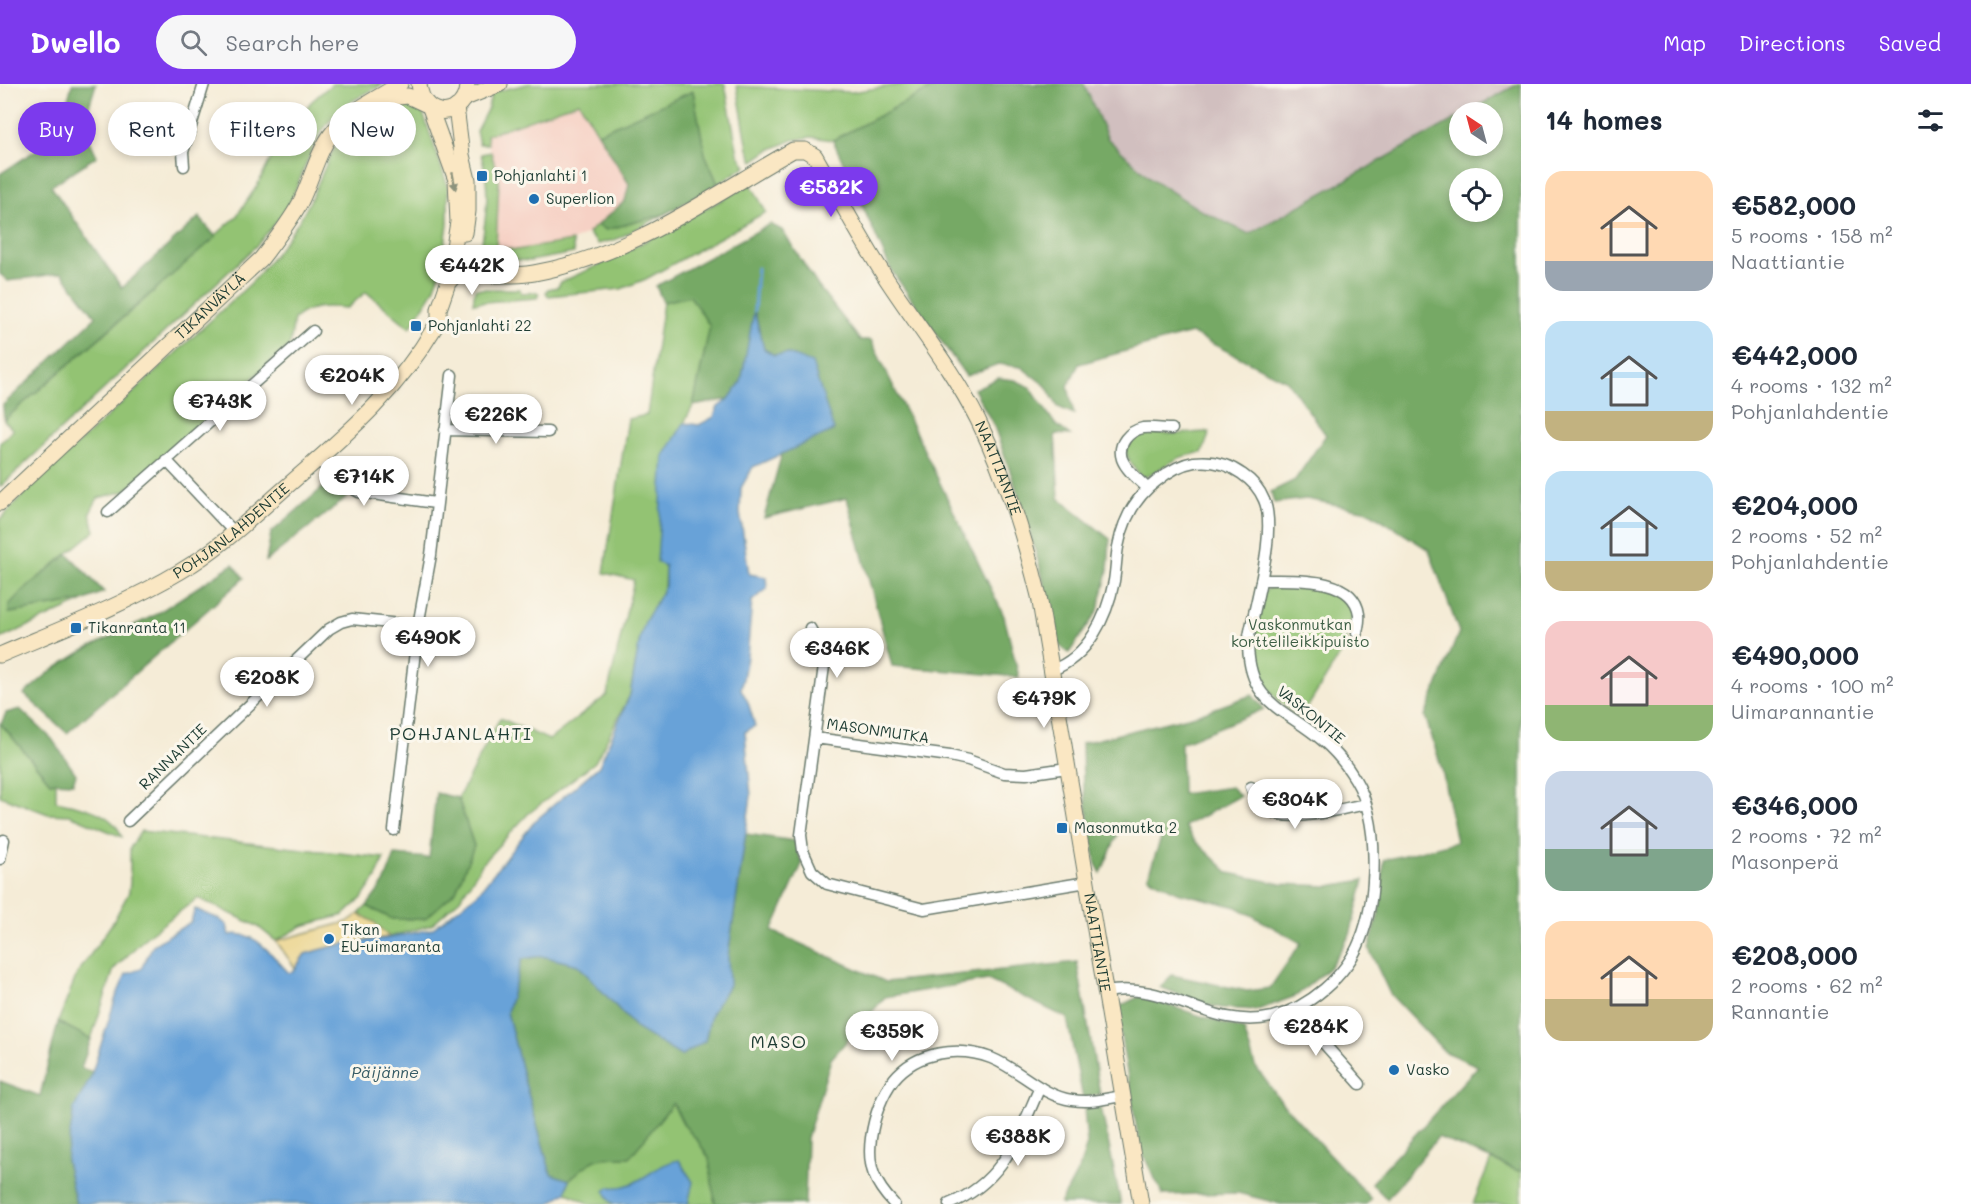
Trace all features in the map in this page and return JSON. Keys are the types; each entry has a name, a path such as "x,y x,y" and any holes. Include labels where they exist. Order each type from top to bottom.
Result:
{"street":[{"path":"184,166 183,152 204,84"},
{"name":"TIKANVÄYLÄ","path":"0,505 261,259 301,201 326,141 354,112 400,84"},
{"name":"POHJANLAHDENTIE","path":"0,655 66,627 180,572 208,554 318,460 369,413 397,383 439,320 439,309 448,283 456,274 457,255 454,247 458,222 456,180 419,84"},
{"name":"TIKANVÄYLÄ","path":"376,99 408,96 445,111 463,96 500,84"},
{"name":"POHJANLAHDENTIE","path":"457,255 463,248 468,211 468,180 462,155 463,96"},
{"name":"NAATTIANTIE","path":"456,274 533,273 591,258 620,248 648,234 793,150 805,150 815,156 862,241 951,372 977,418 1003,475 1026,541 1039,596 1052,670 1140,1204"},
{"path":"108,512 313,331"},
{"path":"394,830 418,626 431,555 435,503 452,375"},
{"path":"1146,488 1122,459 1121,448 1124,439 1144,428 1172,429"},
{"path":"445,430 548,432"},
{"path":"166,460 235,532"},
{"path":"318,460 343,483 359,492 435,503"},
{"name":"VASKONTIE","path":"1052,670 1064,666 1079,654 1092,638 1105,613 1125,523 1134,504 1146,488 1166,474 1191,462 1227,465 1244,475 1256,486 1265,501 1269,524 1248,644 1251,669 1258,688 1272,706 1322,740 1342,760 1357,782 1366,804 1374,851 1369,908 1360,941 1346,965 1322,991 1294,1010 1273,1017 1248,1021 1229,1019 1142,990 1118,989 1106,992"},
{"path":"1261,580 1324,583 1339,588 1356,606 1359,615 1357,633"},
{"name":"RANNANTIE","path":"128,821 329,629 352,619 418,626"},
{"path":"810,628 820,647 824,666 815,738"},
{"name":"MASONMUTKA","path":"1067,768 1026,774 1004,773 950,756 815,738 801,834 803,851 812,871 827,885 924,909 1087,882"},
{"path":"1251,787 1263,807 1281,815 1299,816 1366,804"},
{"path":"0,859 4,840"},
{"path":"1294,1010 1360,1084"},
{"path":"894,1204 880,1189 873,1175 869,1150 880,1102 895,1078 912,1064 952,1050 973,1053 993,1059 1040,1087 1071,1100 1091,1102 1122,1096"},
{"path":"949,1204 980,1188 997,1171 1011,1152 1040,1087"}],"shaded area":[{"path":"1084,84 1518,84 1485,102 1449,102 1449,123 1249,234 1198,209 1149,177 1108,139"},
{"path":"580,102 629,184 625,201 591,232 572,241 516,250 496,247 499,181 486,136"}],"green space":[{"path":"72,84 96,84 90,102 67,102"},
{"path":"332,84 384,84 350,102 329,102 329,121 317,140 317,102 311,102"},
{"path":"528,84 725,84 738,154 746,166 718,184 705,154 693,91 598,133 579,102 487,135 488,144 479,144 476,131 488,108 492,92"},
{"path":"905,84 940,84 833,140 811,137 793,140 769,150 753,161 748,149 737,86 851,92"},
{"path":"940,84 1084,84 1108,139 1149,177 1198,209 1249,234 1449,123 1449,156 1503,156 1503,102 1485,102 1521,84 1521,1172 1438,1137 1387,1199 1371,1183 1478,1066 1445,1052 1390,994 1369,949 1380,909 1384,860 1456,842 1442,769 1425,716 1459,632 1429,550 1368,511 1306,499 1274,503 1271,492 1295,480 1326,435 1287,381 1191,333 1079,364 1068,386 1074,414 1058,407 1046,386 1021,367 998,364 966,376 891,270 833,140"},
{"path":"693,91 705,154 718,184 665,214 606,230 597,225 625,201 629,184 598,133"},
{"path":"416,106 423,113 448,187 448,224 441,271 433,292 410,328 366,292 347,308 326,307 300,314 294,319 290,345 125,491 98,498 90,513 95,531 22,591 10,613 83,601 0,639 0,520 22,496 251,283 300,219 330,156 416,156"},
{"path":"491,152 499,180 496,247 516,250 572,241 574,253 530,261 480,257 487,194 481,154"},
{"path":"96,154 97,156 51,186 122,288 199,217 216,237 4,420 3,405 96,317 62,273 8,281 0,274 0,174 27,156 96,156"},
{"path":"272,156 309,156 289,204 258,244 0,487 0,443 13,430 4,420 143,301 236,217 257,186"},
{"path":"751,184 766,212 646,279 621,289 548,296 546,292 548,289 558,287 561,282 612,259"},
{"path":"665,214 617,239 598,244 588,233 597,225 606,230"},
{"path":"770,224 782,230 818,286 860,340 871,340 1004,616 1019,677 892,666 847,498 764,518 782,453 834,430 788,354 774,355 764,349 755,313 741,382 729,399 693,406 710,326 690,296 663,302 656,286"},
{"path":"475,289 520,289 521,293 537,292 539,294 537,298 473,303"},
{"path":"690,296 710,326 693,406 684,423 664,588 645,622 630,695 595,762 528,814 484,861 460,899 431,925 389,937 374,922 359,914 367,906 392,919 474,846 458,798 500,718 549,740 607,695 634,580 604,573 628,419 647,415 663,302"},
{"path":"998,378 1015,380 1030,387 1055,424 1070,435 1055,434 1059,498 1110,539 1108,571 1098,611 1069,653 1059,645 1021,502 994,426 974,389"},
{"path":"1210,432 1202,453 1178,459 1143,478 1133,466 1126,452 1125,446 1128,441 1144,433"},
{"path":"328,483 351,494 266,561 271,533"},
{"path":"68,554 104,592 83,601 9,613 9,605 22,591"},
{"path":"233,564 244,578 67,733 24,694 51,671 81,652 155,615"},
{"name":"Vaskonmutkan korttelileikkipuisto","path":"1274,586 1309,586 1327,589 1336,594 1353,611 1345,638 1348,642 1307,708 1298,716 1268,690 1260,677 1256,664 1256,634 1262,596 1266,590"},
{"path":"1252,695 1264,709 1181,743 1182,794 1231,787 1240,796 1185,826 1193,839 1229,873 1282,884 1329,886 1364,880 1350,935 1329,968 1296,996 1257,1010 1222,1008 1203,1004 1160,987 1172,975 1247,991 1270,988 1301,943 1237,907 1177,892 1148,877 1162,835 1123,822 1101,873 1096,864 1083,782 1082,743 1196,715"},
{"path":"20,709 52,739 76,774 73,783 50,782 1,724 6,713"},
{"path":"0,723 50,782 56,782 56,801 94,811 111,821 118,828 122,837 70,815 48,814 0,796"},
{"path":"436,793 458,798 474,846 456,891 425,919 392,919 367,906 384,883 395,855 429,858"},
{"path":"141,831 384,858 376,878 362,898 344,915 302,926 276,941 257,926 198,898 147,936 114,969 91,1039 58,1022 77,974 113,922 129,892 130,848"},
{"path":"746,834 795,841 802,864 772,931 886,982 1077,962 1100,1094 1083,1098 1067,1018 988,980 885,997 831,1059 807,1138 805,1204 715,1204 709,1158 684,1125 673,1103 630,1157 596,1160 569,1180 551,1174 507,1012 522,959 542,956 578,965 637,1029 705,1041 711,1014 729,985 728,956"},
{"path":"1140,996 1244,1030 1255,1066 1282,1103 1371,1199 1366,1204 1281,1204 1238,1193 1163,1195 1140,1148 1116,1008"},
{"path":"58,1022 91,1039 81,1068 93,1072 66,1161 76,1204 0,1204 0,1081 40,1096"},
{"path":"672,1103 684,1125 709,1158 715,1204 590,1204 566,1192 569,1180 588,1163 603,1156 630,1157"},
{"path":"1101,1107 1121,1204 1060,1204 1079,1169 1087,1144 1084,1108"},
{"path":"1491,1160 1521,1172 1521,1204 1473,1204"}],"sand":[{"name":"Tikan EU-uimaranta","path":"359,914 374,922 389,937 342,944 305,954 295,968 276,941 347,922"}],"water":[{"name":"Päijänne","path":"754,311 764,349 774,355 788,354 812,363 834,430 753,467 741,488 740,513 749,574 766,577 767,589 752,601 747,657 741,689 748,702 755,726 745,732 751,796 728,956 729,985 711,1014 705,1041 681,1056 637,1029 578,965 542,956 522,959 507,1012 551,1174 569,1180 566,1192 549,1204 76,1204 66,1161 74,1108 90,1079 116,997 126,974 141,969 153,945 191,922 195,909 227,925 229,935 239,934 255,940 289,973 293,972 305,954 342,944 389,938 432,929 478,893 535,821 599,766 630,695 645,622 665,586 665,566 657,562 664,456 684,423 699,425 714,417 718,407 729,399 741,382"},
{"path":"679,1160 693,1182 688,1204 614,1204 609,1200 605,1191 610,1187 629,1185 661,1166"}],"waterway":[{"path":"754,311 757,268"}],"place":[{"name":"Pohjanlahti 1","path":"482,176"},
{"name":"Superlion","path":"534,199"},
{"name":"Pohjanlahti 22","path":"416,326"},
{"name":"Tikanranta 11","path":"76,628"},
{"name":"Masonmutka 2","path":"1062,828"},
{"name":"Tikan EU-uimaranta","path":"329,939"},
{"name":"Vasko","path":"1394,1070"}],"district":[{"name":"POHJANLAHTI","path":"461,734"},
{"name":"MASO","path":"779,1042"}]}
